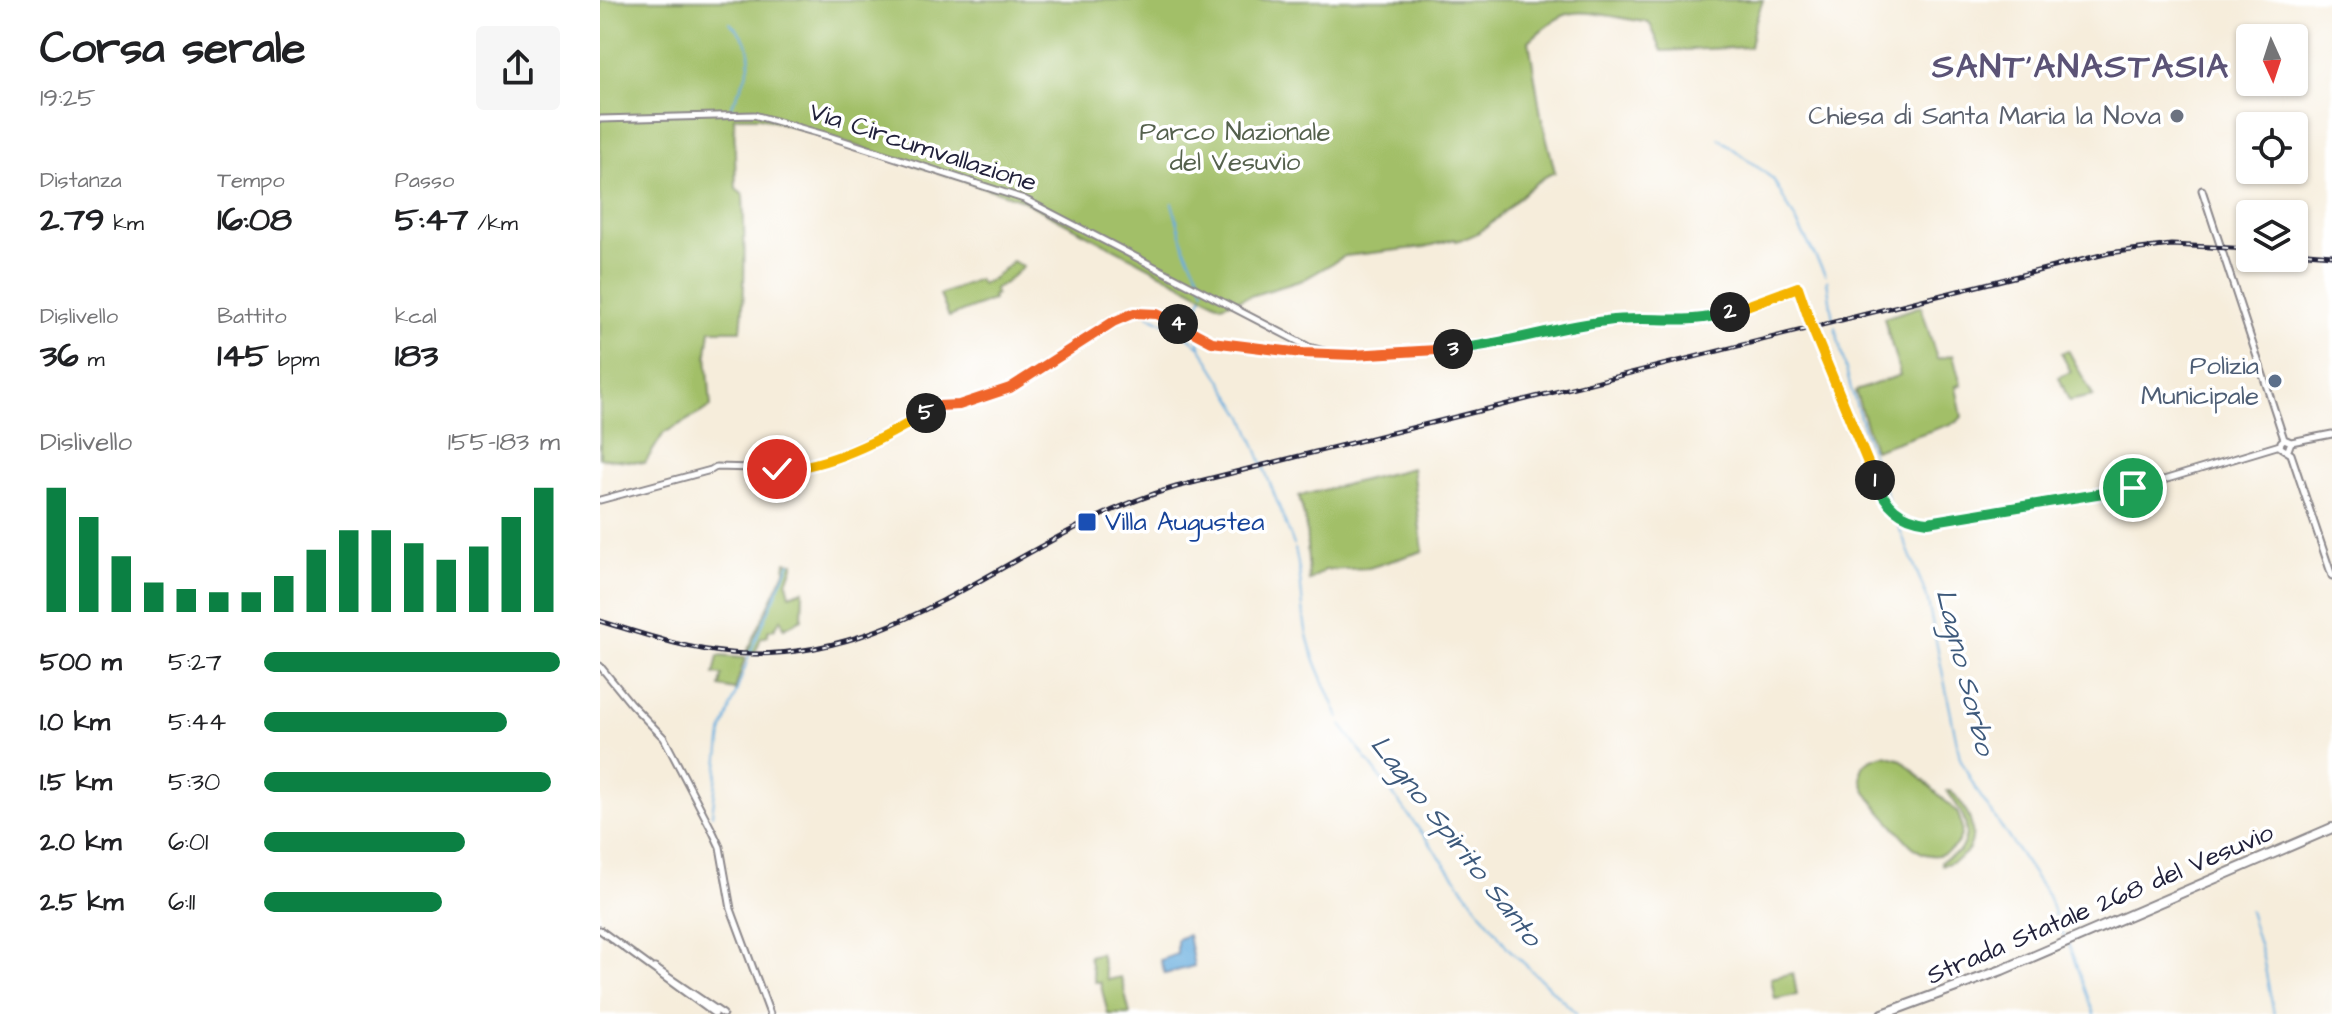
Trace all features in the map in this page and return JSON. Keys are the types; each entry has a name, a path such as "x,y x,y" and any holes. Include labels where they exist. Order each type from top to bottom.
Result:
{"highway":[{"name":"Strada Statale 268 del Vesuvio","path":"1883,1014 1983,978 2332,826"}],"main road":[{"name":"Via Circumvallazione","path":"600,119 731,115 773,118 1024,199 1298,342 1306,349"},
{"path":"2202,190 2332,576"},
{"path":"600,500 716,467 789,469 813,466 909,423 938,406 959,405 1010,388 1113,322 1134,313 1157,314 1212,342 1236,347 1378,355 1478,347 1610,320 1706,319 1798,287 1881,493 1894,510 1913,520 1934,522 2133,488 2285,442 2332,434"},
{"path":"600,666 664,738 720,847 731,909 770,1014"},
{"path":"600,930 715,1014"},
{"path":"650,966 667,974 723,1014"}],"green space":[{"name":"Parco Nazionale del Vesuvio","path":"600,0 1763,0 1750,47 1662,51 1650,24 1646,22 1583,12 1560,17 1529,41 1541,115 1555,172 1529,188 1484,229 1471,236 1425,247 1345,256 1303,280 1221,305 1020,199 760,117 734,117 736,189 743,195 744,212 741,330 710,330 707,354 711,407 664,433 645,463 600,458"},
{"path":"1013,261 1023,267 994,289 996,294 992,296 993,300 949,317 940,295 978,279 981,284 993,279"},
{"path":"1921,306 1937,359 1953,355 1961,385 1956,386 1962,417 1957,422 1874,450 1855,391 1900,375 1884,318"},
{"path":"2068,350 2093,396 2069,401 2059,377 2071,372 2061,353"},
{"path":"1412,468 1423,551 1369,568 1325,570 1309,581 1306,524 1299,496"},
{"path":"786,562 794,563 787,583 790,595 803,590 802,619 784,628 781,619 775,628 768,631 768,636 761,638 755,653 747,652 785,571"},
{"path":"718,656 745,658 735,690 720,687 722,675 714,674"},
{"path":"1885,755 1902,760 1957,812 1962,831 1952,849 1934,855 1916,849 1870,797 1861,776 1863,767 1870,760"},
{"path":"1947,791 1951,791 1960,801 1971,823 1972,834 1971,844 1965,853 1942,865 1941,861 1959,852 1966,835 1964,820"},
{"path":"1100,953 1107,980 1121,977 1130,1014 1108,1014 1089,956"},
{"path":"1793,973 1797,995 1775,999 1771,978"}],"water":[{"path":"1188,935 1194,966 1165,974 1160,960 1177,954 1177,939"}],"waterway":[{"path":"729,112 749,66 747,45 730,23"},
{"name":"Lagno Sorbo","path":"1719,138 1773,179 1825,274"},
{"path":"1172,203 1185,249 1204,291"},
{"name":"Lagno Sorbo","path":"1827,280 1833,320"},
{"path":"1197,332 1197,310 1202,297"},
{"path":"1135,304 1141,309"},
{"path":"1148,315 1184,333"},
{"name":"Lagno Sorbo","path":"1835,327 1878,473"},
{"path":"1186,335 1200,347"},
{"name":"Lagno Spirito Santo","path":"1198,338 1201,348 1244,417 1294,545"},
{"name":"Lagno Sorbo","path":"1882,482 1888,499"},
{"name":"Lagno Sorbo","path":"1894,515 1927,597 1960,758 1975,788 2048,896 2055,916"},
{"name":"Lagno Spirito Santo","path":"1295,549 1309,641 1339,718"},
{"path":"750,653 790,563"},
{"path":"712,815 722,733 749,656"},
{"name":"Lagno Spirito Santo","path":"1341,725 1508,948 1577,1014"},
{"path":"2249,911 2263,958 2274,1014"},
{"name":"Lagno Sorbo","path":"2056,921 2065,938"},
{"name":"Lagno Sorbo","path":"2068,943 2094,1014"}],"railway":[{"path":"600,621 680,645 730,653 793,652 851,639 906,618 1119,508 1176,487 2109,253 2171,245 2236,248"},
{"path":"2308,253 2332,255"}],"place":[{"name":"Chiesa di Santa Maria la Nova","path":"2177,116"},
{"name":"Polizia Municipale","path":"2275,381"},
{"name":"Villa Augustea","path":"1087,522"}],"district":[{"name":"SANT'ANASTASIA","path":"2081,67"}],"route":[{"path":"777,469 818,464 909,423 938,406 959,405 1010,388 1113,322 1134,313 1157,314 1212,342 1236,347 1378,355 1495,345 1533,334 1610,320 1706,319 1798,287 1881,493 1888,504 1903,516 1934,522 2133,488"}]}
